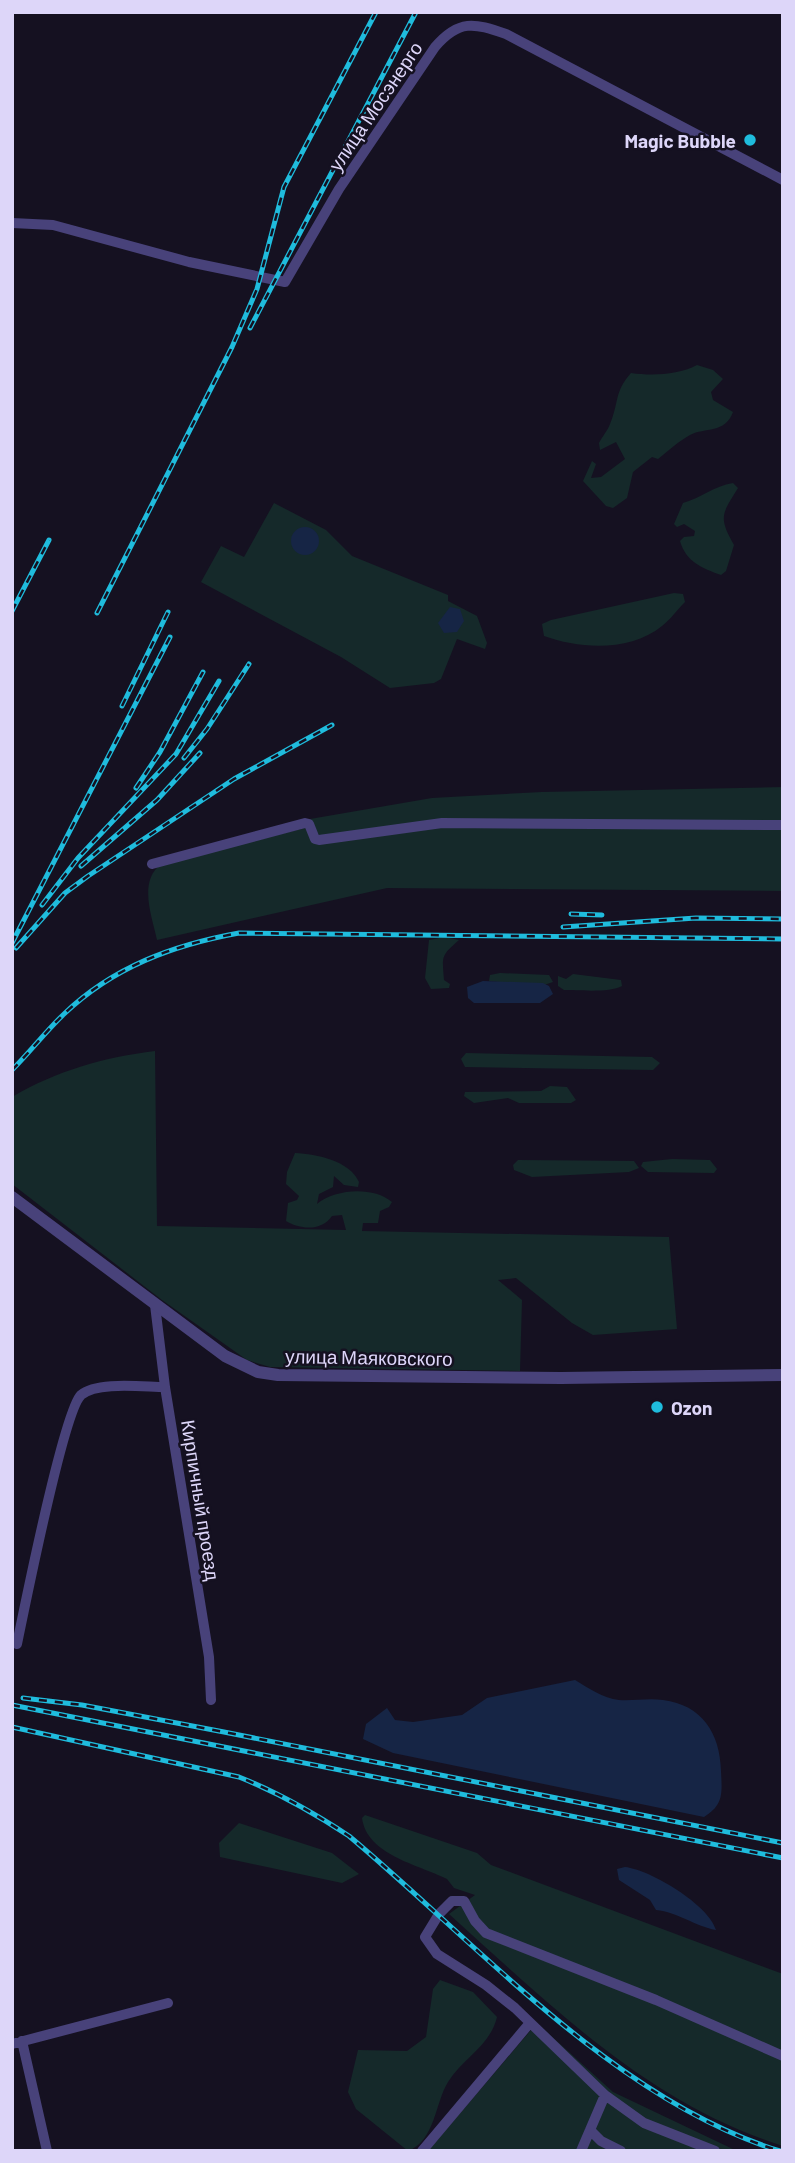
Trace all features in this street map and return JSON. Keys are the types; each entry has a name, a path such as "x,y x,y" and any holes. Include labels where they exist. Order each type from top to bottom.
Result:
{"street":[{"name":"улица Мосэнерго","path":"12,223 53,225 189,262 285,282 339,189 435,47 447,32 464,25 483,26 506,34 783,180"},
{"path":"152,864 305,823 309,824 315,839 319,840 442,822 783,825"},
{"name":"улица Маяковского","path":"12,1197 239,1365 278,1375 561,1378 783,1375"},
{"name":"Кирпичный проезд","path":"156,1305 165,1387 209,1657 211,1700"},
{"path":"17,1644 49,1499 77,1401 90,1390 115,1386 165,1387"},
{"path":"715,2151 644,2123 605,2095 501,1996 430,1948 426,1933 447,1904 464,1901 475,1921 486,1933 656,2000 783,2056"},
{"path":"47,2151 17,2043 168,2003"},
{"path":"422,2151 529,2024"},
{"path":"581,2151 605,2095"},
{"path":"590,2130 601,2141 621,2151"}],"green space":[{"path":"697,365 713,370 723,379 711,392 713,400 733,412 729,419 720,427 690,435 658,459 652,457 633,472 627,498 613,508 606,506 583,481 592,461 596,464 591,478 601,477 625,459 616,442 600,450 599,443 613,417 619,392 626,380 631,373 665,374"},
{"path":"733,483 738,488 725,510 724,522 734,545 726,571 721,575 701,567 686,554 680,541 684,537 694,536 695,531 684,524 677,527 674,524 683,503"},
{"path":"274,503 326,530 352,556 448,595 448,601 477,616 487,643 485,649 457,639 441,679 434,683 390,688 341,657 201,582 221,546 244,557"},
{"path":"674,593 683,594 685,602 662,626 635,640 604,646 573,644 544,636 542,624 551,620"},
{"path":"783,787 783,891 387,888 157,940 148,900 150,880 161,864 301,829 310,819 432,798 542,792"},
{"path":"445,937 459,940 446,953 443,961 444,980 450,984 449,988 431,989 425,978 429,940"},
{"path":"573,974 621,980 622,986 594,991 564,990 558,986 558,976 566,979"},
{"path":"490,975 549,975 553,982 541,986 489,981"},
{"path":"155,1051 157,1226 346,1230 342,1215 332,1216 317,1227 298,1226 286,1221 288,1203 297,1200 299,1196 286,1184 287,1172 295,1153 313,1155 341,1164 355,1175 359,1182 358,1187 344,1185 334,1176 333,1187 319,1194 317,1204 334,1195 354,1191 375,1193 392,1202 389,1207 380,1211 378,1223 363,1223 362,1231 669,1237 677,1329 593,1335 572,1323 516,1278 498,1280 522,1300 520,1371 270,1367 247,1360 162,1300 12,1184 12,1097 81,1066"},
{"path":"466,1053 652,1057 660,1063 653,1070 465,1067 461,1059"},
{"path":"550,1086 567,1087 576,1100 571,1103 519,1103 508,1098 474,1103 464,1096 465,1092 541,1091"},
{"path":"672,1159 710,1160 717,1169 714,1173 648,1172 641,1166 643,1162"},
{"path":"518,1160 634,1161 639,1168 629,1172 532,1177 514,1170 513,1165"},
{"path":"365,1815 477,1853 491,1865 783,1974 783,2146 734,2128 688,2105 604,2048 525,1983 449,1914 475,1895 454,1888 447,1879 383,1850 366,1831 362,1818"},
{"path":"239,1823 332,1853 359,1874 342,1883 220,1857 219,1843"},
{"path":"440,1980 473,1992 497,2017 483,2044 448,2082 424,2139 408,2151 356,2109 348,2092 358,2050 407,2051 426,2037 433,1989"},
{"path":"537,2023 613,2092 737,2151 428,2151"}],"water":[{"path":"305,527 315,531 319,541 315,551 305,555 295,551 291,541 295,531"},
{"path":"450,607 460,609 464,621 457,632 444,633 438,623"},
{"path":"483,981 543,983 549,986 553,994 540,1003 474,1003 468,998 467,987"},
{"path":"575,1680 613,1699 663,1700 677,1703 698,1715 712,1733 720,1757 721,1792 715,1808 704,1817 393,1753 363,1739 366,1724 387,1708 395,1720 413,1722 462,1715 487,1698"},
{"path":"625,1867 649,1875 678,1890 702,1910 716,1930 672,1913 656,1910 650,1900 619,1880 617,1869"}],"railway":[{"path":"97,613 232,347 257,289 284,187 376,12"},
{"path":"250,328 416,12"},
{"path":"12,611 49,540"},
{"path":"122,706 168,612"},
{"path":"12,943 170,637"},
{"path":"184,758 207,729 249,664"},
{"path":"136,788 160,752 203,672"},
{"path":"42,905 78,858 176,754 219,681"},
{"path":"16,948 65,893 88,876 234,779 332,725"},
{"path":"81,866 157,800 200,753"},
{"path":"571,914 602,915"},
{"path":"563,927 696,918 783,919"},
{"path":"12,1070 64,1014 103,983 145,960 191,944 239,933 783,939"},
{"path":"23,1698 82,1705 224,1732 783,1843"},
{"path":"12,1705 783,1858"},
{"path":"12,1727 239,1777 296,1804 349,1836 551,2015 606,2058 662,2096 720,2128 780,2151"}],"place":[{"name":"Magic Bubble","path":"750,140"},
{"name":"Ozon","path":"657,1407"}]}
